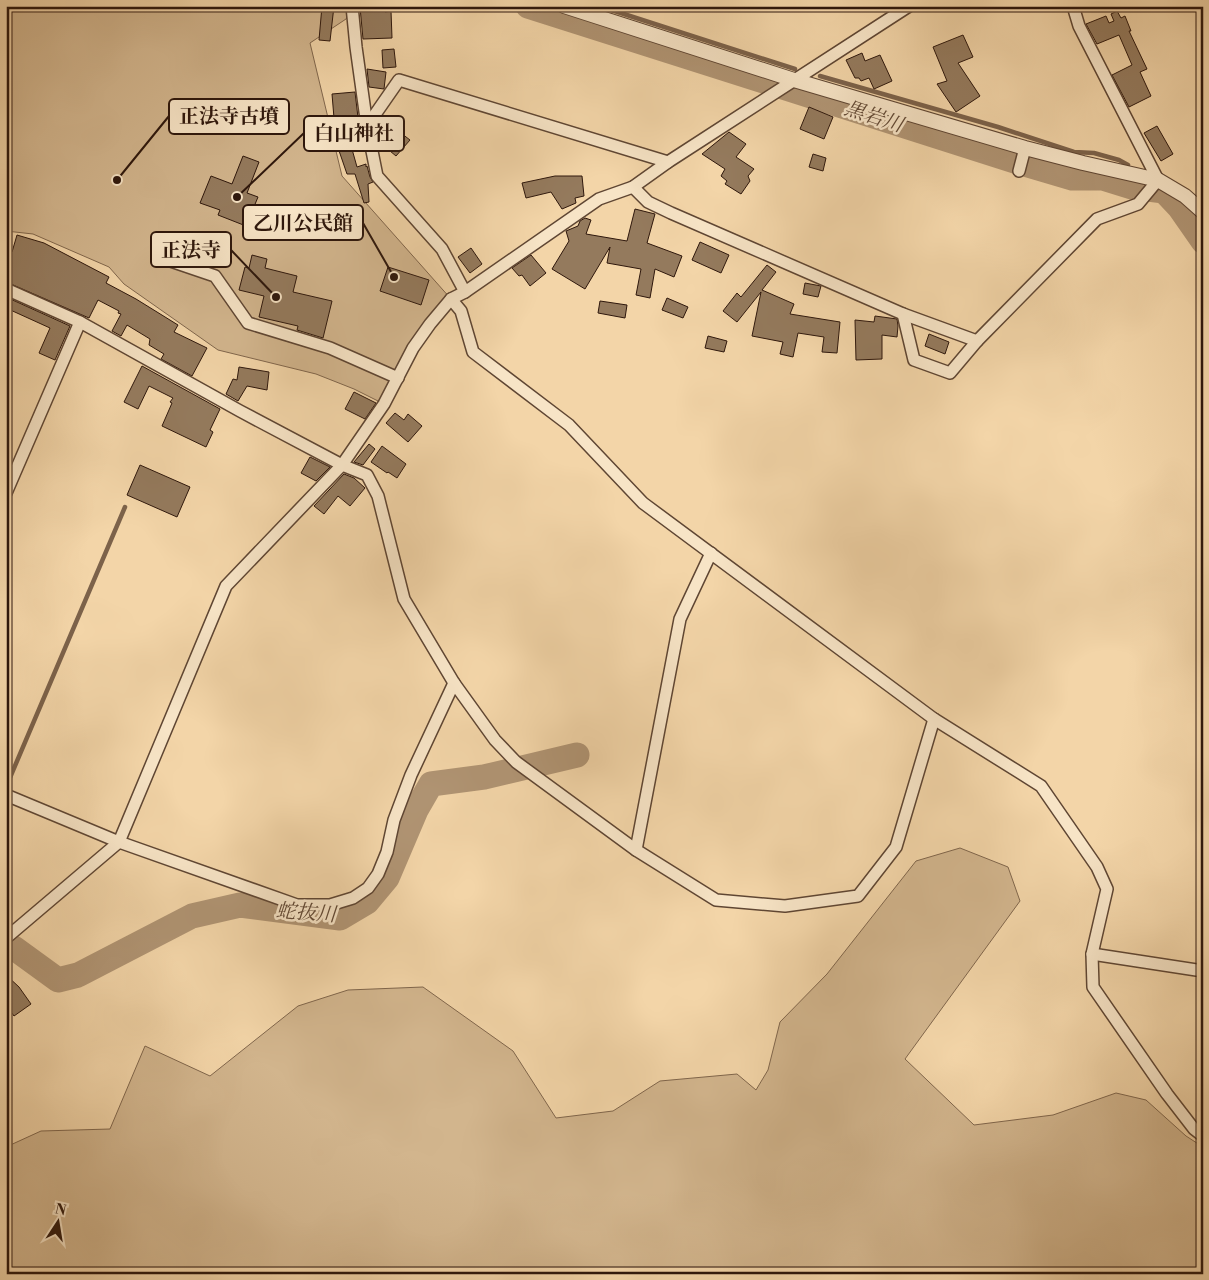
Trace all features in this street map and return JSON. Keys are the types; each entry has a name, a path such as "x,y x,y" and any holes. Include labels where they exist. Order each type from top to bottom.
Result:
{"street":[{"path":"352,6 367,126 377,176 442,249 465,292"},
{"path":"564,6 793,80 1025,148 1158,180 1185,196 1203,212"},
{"path":"6,938 119,842 226,586 342,465 384,404 414,348 451,299 465,292 599,198 633,186 909,6"},
{"path":"1073,6 1079,26 1158,180"},
{"path":"367,126 399,80 668,162"},
{"path":"1019,170 1025,148"},
{"path":"903,314 914,360 950,373 977,341 1097,219 1139,203 1158,180"},
{"path":"633,186 648,202 671,213 903,314 977,341"},
{"path":"162,258 215,276 248,323 330,348 398,378"},
{"path":"6,289 80,322 240,411 342,465 367,476 378,496 404,599 454,683 495,740 516,762 636,850 716,900 785,906 858,896 896,847 934,718"},
{"path":"451,299 461,311 472,352 569,425 643,503 934,718 1041,786 1096,867 1107,889 1092,954 1093,987 1167,1094 1194,1129 1203,1136"},
{"path":"6,493 80,322"},
{"path":"636,850 680,619 711,554"},
{"path":"6,795 119,842 297,905 330,905 353,898 368,888 378,874 387,852 394,820 411,775 454,683"},
{"path":"1092,954 1203,971"}],"shaded area":[{"path":"6,6 355,6 346,19 310,43 342,176 451,299 431,324 384,404 354,389 316,374 218,350 124,284 109,267 33,234 6,231"},
{"path":"960,848 1008,867 1020,901 905,1059 974,1125 1053,1115 1116,1093 1146,1100 1186,1136 1203,1147 1203,1274 6,1274 6,1147 41,1131 110,1129 145,1046 210,1076 298,1006 348,990 423,987 513,1051 556,1118 613,1111 660,1081 737,1074 756,1090 768,1070 780,1022 827,974 916,861"}],"building":[{"path":"322,6 334,6 330,41 319,40"},
{"path":"385,6 385,12 391,11 392,38 363,39 360,7"},
{"path":"1117,11 1121,18 1125,16 1131,31 1129,31 1147,69 1140,72 1151,96 1129,107 1112,75 1132,65 1119,35 1097,44 1086,24 1106,16 1109,23 1114,21 1111,14"},
{"path":"963,35 973,57 958,63 980,96 956,112 937,84 947,81 933,47"},
{"path":"394,49 396,67 383,68 382,50"},
{"path":"862,53 865,61 880,55 892,81 874,89 869,78 861,81 859,78 855,78 846,60"},
{"path":"367,69 386,72 384,89 369,87"},
{"path":"355,92 358,125 362,141 350,142 357,167 366,164 373,182 368,184 369,202 364,203 355,174 347,174 336,142 332,94"},
{"path":"809,107 833,117 824,139 800,129"},
{"path":"1157,126 1173,154 1161,161 1144,133"},
{"path":"397,130 410,140 396,156 384,146"},
{"path":"729,132 746,144 736,157 754,169 748,176 750,181 741,194 725,184 727,181 721,176 725,169 702,154"},
{"path":"813,154 826,158 823,171 809,167"},
{"path":"243,156 259,162 247,193 258,197 246,226 218,215 220,210 200,203 211,176 232,184"},
{"path":"555,176 582,176 584,196 575,198 576,203 562,209 551,192 526,198 522,183"},
{"path":"635,209 655,214 647,243 682,256 674,277 655,269 650,298 636,295 641,269 607,263 610,247 585,289 552,269 569,241 566,231 578,226 580,221 585,218 591,220 586,234 627,241"},
{"path":"17,235 44,243 109,277 106,283 178,325 174,332 207,348 192,376 161,359 164,354 149,345 150,339 127,325 121,336 112,331 121,314 118,313 119,311 98,300 89,318 6,282 6,249 12,252"},
{"path":"700,242 729,255 721,273 692,260"},
{"path":"471,248 482,264 470,273 458,257"},
{"path":"252,255 267,259 265,268 297,276 293,292 332,301 323,338 297,330 298,326 259,317 264,296 239,290 245,267 249,268"},
{"path":"531,255 546,273 530,286 522,275 519,276 512,268"},
{"path":"767,265 776,272 762,290 794,304 790,314 840,322 837,353 822,352 824,337 798,333 793,357 780,354 783,342 752,336 761,292 737,322 723,311 737,293 741,297"},
{"path":"388,267 429,280 421,305 380,291"},
{"path":"805,283 821,286 818,297 803,294"},
{"path":"6,297 70,326 55,360 39,353 50,328 6,308"},
{"path":"667,298 688,307 683,318 662,310"},
{"path":"600,301 627,305 625,318 598,313"},
{"path":"875,316 897,319 897,337 882,335 882,359 856,360 855,320 874,322"},
{"path":"929,334 949,342 945,354 925,346"},
{"path":"708,336 727,341 724,352 705,348"},
{"path":"142,366 220,409 210,430 213,432 206,447 162,426 173,398 149,386 138,409 124,402"},
{"path":"239,367 269,372 267,390 247,386 238,401 226,394 233,379 237,380"},
{"path":"354,392 376,403 365,419 345,409"},
{"path":"395,413 404,420 408,414 422,426 408,442 386,423"},
{"path":"369,444 375,449 363,465 354,462"},
{"path":"382,446 406,464 397,478 371,462"},
{"path":"310,457 330,467 316,481 301,473"},
{"path":"140,465 190,487 177,517 127,495"},
{"path":"344,474 354,478 365,488 350,506 338,496 324,514 314,506"},
{"path":"6,975 19,987 31,1004 14,1016 6,1005"}],"waterway":[{"name":"黒岩川","path":"528,6 1072,178 1103,178 1132,187 1164,191 1180,208 1203,241"},
{"path":"599,6 795,69"},
{"path":"820,76 998,127 1074,152 1094,153 1119,160 1128,165"},
{"path":"6,787 125,507"},
{"name":"蛇抜川","path":"14,948 58,980 78,975 192,916 240,905 340,918 367,902 387,878 416,810 431,784 484,777 577,755"}],"place":[{"name":"正法寺古墳","path":"117,180"},
{"name":"白山神社","path":"237,197"},
{"name":"乙川公民館","path":"394,277"},
{"name":"正法寺","path":"276,297"}]}
